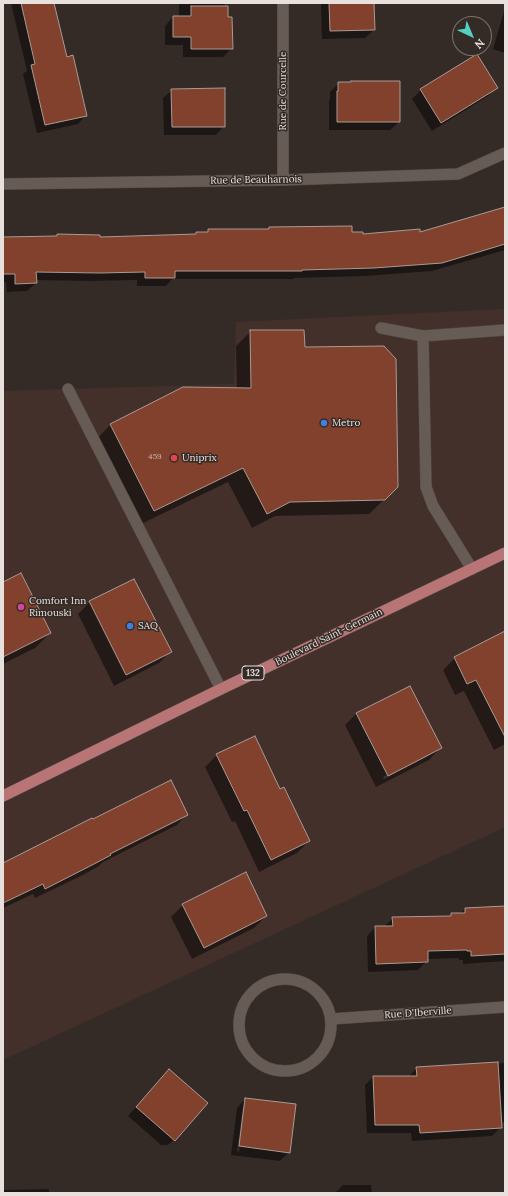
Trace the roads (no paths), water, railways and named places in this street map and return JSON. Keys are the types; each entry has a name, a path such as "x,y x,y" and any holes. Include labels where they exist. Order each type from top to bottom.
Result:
{"main road":[{"name":"Boulevard Saint-Germain","path":"3,796 221,689 505,553"}],"street":[{"name":"Rue de Courcelle","path":"283,3 283,180"},
{"name":"Rue de Beauharnois","path":"3,184 283,180 458,174 505,153"},
{"path":"381,328 423,336 505,330"},
{"path":"423,336 426,488 433,506 472,569"},
{"path":"68,389 221,689"},
{"path":"289,978 304,982 317,991 326,1004 331,1019 331,1034 325,1048 316,1060 302,1068 288,1072 272,1070 259,1064 248,1054 240,1040 238,1025 240,1010 248,996 259,986 274,980 289,978"},
{"name":"Rue D'Iberville","path":"331,1019 505,1007"}],"place":[{"name":"Metro","path":"324,423"},
{"name":"Uniprix","path":"174,458"},
{"name":"Comfort Inn Rimouski","path":"21,607"},
{"name":"SAQ","path":"130,626"}]}
